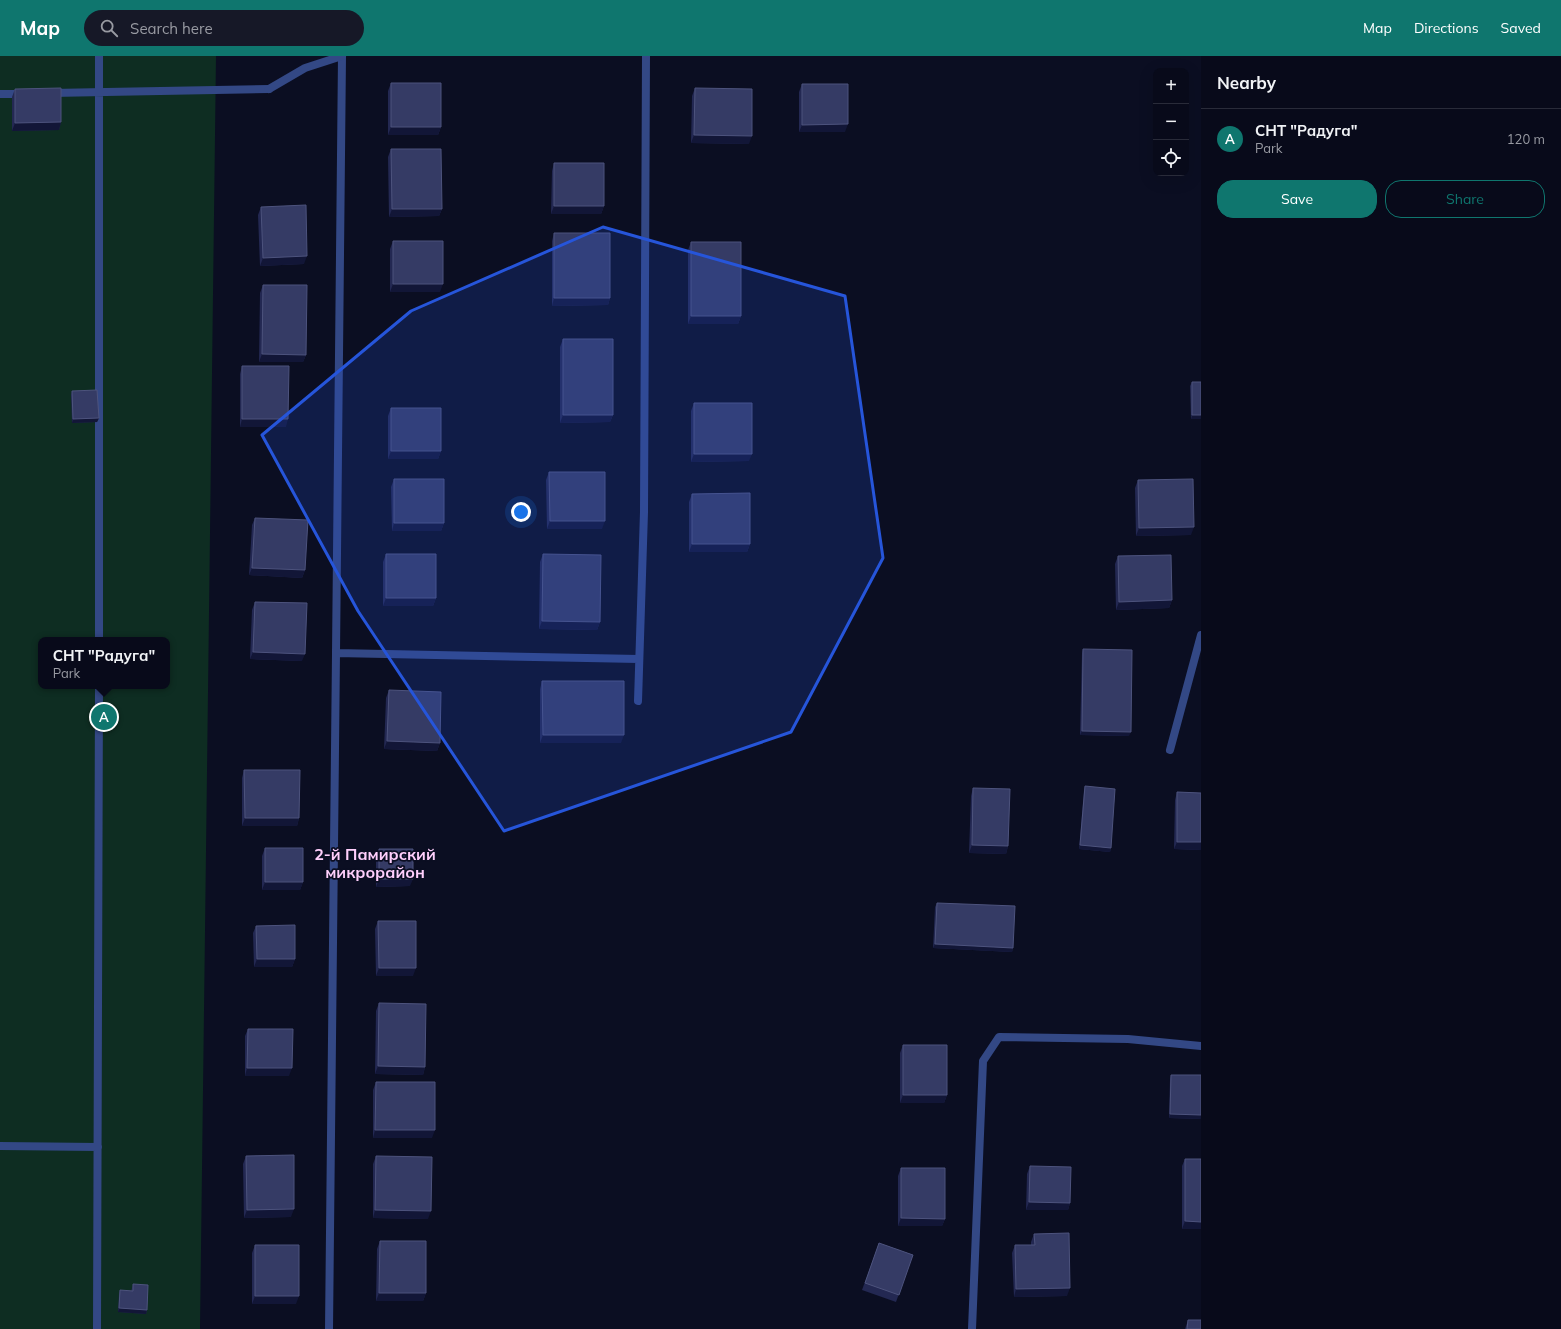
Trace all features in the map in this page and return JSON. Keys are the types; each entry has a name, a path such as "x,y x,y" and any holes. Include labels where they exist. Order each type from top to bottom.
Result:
{"street":[{"path":"99,56 99,637"},
{"path":"46,94 269,90 304,68 342,56 329,1329"},
{"path":"638,701 638,659 644,512 646,56"},
{"path":"0,94 30,94"},
{"path":"1170,750 1201,635"},
{"path":"336,653 638,659"},
{"path":"97,1329 99,689"},
{"path":"972,1329 983,1061 999,1037 1128,1039 1201,1046"},
{"path":"0,1146 98,1147"}],"highlighted area":[{"path":"603,227 845,296 883,558 791,732 504,831 358,611 262,435 411,311"}],"green space":[{"path":"0,56 216,56 200,1329 0,1329"}],"building":[{"path":"391,83 441,83 441,127 391,127"},
{"path":"802,84 848,84 848,124 802,125"},
{"path":"61,88 61,122 15,123 15,89"},
{"path":"695,88 752,89 752,136 694,135"},
{"path":"391,149 441,149 442,209 392,209"},
{"path":"554,163 604,163 604,206 554,206"},
{"path":"306,205 307,256 263,258 261,207"},
{"path":"554,233 610,233 610,298 554,298"},
{"path":"393,241 443,241 443,284 393,284"},
{"path":"691,242 741,242 741,316 691,316"},
{"path":"263,285 307,285 306,355 262,354"},
{"path":"563,339 613,339 613,415 563,415"},
{"path":"242,366 289,366 288,419 242,419"},
{"path":"1192,382 1201,382 1201,415 1192,415"},
{"path":"97,390 99,418 73,419 72,391"},
{"path":"694,403 752,403 752,454 694,454"},
{"path":"391,408 441,408 441,451 391,451"},
{"path":"549,472 605,472 605,521 550,521"},
{"path":"394,479 444,479 444,523 394,523"},
{"path":"1193,479 1194,527 1139,528 1138,480"},
{"path":"750,493 750,544 692,544 692,494"},
{"path":"255,518 308,520 305,570 252,568"},
{"path":"386,554 436,554 436,598 386,598"},
{"path":"543,554 601,555 600,622 542,621"},
{"path":"1171,555 1172,600 1119,602 1118,556"},
{"path":"255,602 307,603 305,654 253,652"},
{"path":"1083,649 1132,650 1131,732 1082,731"},
{"path":"542,681 624,681 624,735 543,735"},
{"path":"389,690 441,692 440,743 387,741"},
{"path":"244,770 300,770 299,818 245,818"},
{"path":"1085,786 1115,789 1111,848 1080,845"},
{"path":"973,788 1010,789 1008,846 972,845"},
{"path":"1177,792 1201,793 1201,842 1177,842"},
{"path":"265,848 303,848 303,882 265,882"},
{"path":"379,849 413,849 413,879 379,879"},
{"path":"937,903 1015,906 1013,948 935,944"},
{"path":"378,921 416,921 416,968 379,968"},
{"path":"295,925 295,959 257,959 256,926"},
{"path":"379,1003 426,1004 425,1067 378,1066"},
{"path":"248,1029 293,1029 292,1068 247,1068"},
{"path":"903,1045 947,1045 947,1095 903,1095"},
{"path":"1171,1075 1201,1075 1201,1115 1170,1114"},
{"path":"376,1082 435,1082 435,1130 375,1130"},
{"path":"294,1155 294,1209 247,1210 246,1156"},
{"path":"376,1156 432,1157 431,1211 375,1210"},
{"path":"1185,1159 1201,1159 1201,1222 1185,1221"},
{"path":"1030,1166 1071,1167 1070,1203 1029,1202"},
{"path":"901,1168 945,1168 945,1219 901,1218"},
{"path":"1069,1233 1070,1288 1016,1289 1015,1245 1035,1245 1034,1234"},
{"path":"380,1241 426,1241 426,1293 379,1293"},
{"path":"879,1243 913,1255 899,1295 865,1283"},
{"path":"255,1245 299,1245 299,1296 255,1296"},
{"path":"133,1284 148,1285 147,1310 119,1308 120,1290 133,1291"},
{"path":"1188,1320 1201,1320 1201,1329 1187,1329"}],"place":[{"name":"СНТ \"Радуга\"","path":"104,717"}],"district":[{"name":"2-й Памирский микрорайон","path":"375,863"}]}
